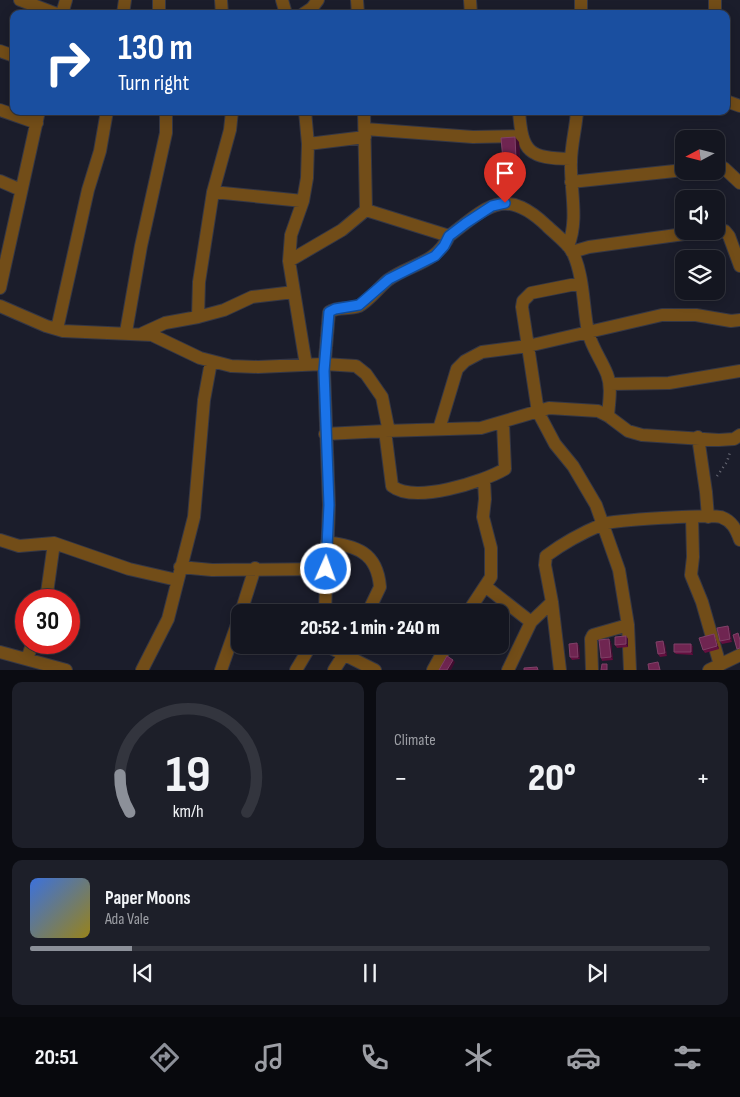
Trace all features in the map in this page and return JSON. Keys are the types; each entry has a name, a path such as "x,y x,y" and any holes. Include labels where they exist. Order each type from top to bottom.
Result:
{"street":[{"path":"20,0 46,10"},
{"path":"309,10 318,0"},
{"path":"57,329 88,190 100,151 106,115"},
{"path":"126,332 141,246 166,133 166,115"},
{"path":"198,317 199,282 213,192 230,130 232,115"},
{"path":"305,115 308,144 307,178 303,201 291,235 289,261 306,365"},
{"path":"364,115 366,210"},
{"path":"519,115 521,136 527,146 539,158 571,159"},
{"path":"570,249 574,222 571,159 576,115"},
{"path":"0,288 5,244 21,190 38,117"},
{"path":"308,144 365,133 474,137 521,136"},
{"path":"725,169 740,183"},
{"path":"571,182 675,171"},
{"path":"0,181 21,190"},
{"path":"213,192 303,201"},
{"path":"325,604 329,505 324,364 329,312 335,309 359,305 389,279 435,256 444,246 449,236 492,206 513,203 533,212 570,249 581,283 592,349 607,373 610,384 608,416"},
{"path":"366,210 449,236"},
{"path":"289,261 342,230 366,210"},
{"path":"725,231 729,236 740,266"},
{"path":"570,249 675,235"},
{"path":"581,283 531,293 523,301 528,346 538,412 555,444 584,484 604,524 619,570 628,625 630,670"},
{"path":"143,333 165,323 224,310 252,297 294,292"},
{"path":"0,306 57,329 72,332 143,333 165,339 211,362 258,367 352,364 366,374 384,402 392,485 396,489 428,492 455,488 484,480 505,469 503,423"},
{"path":"439,429 456,373 462,363 485,351 528,346 662,315 696,315 731,321 740,320"},
{"path":"142,670 166,626 194,517 205,390 211,362"},
{"path":"610,384 669,383 740,371"},
{"path":"325,434 473,429 503,423 549,408 558,408 598,412 608,416 628,432 642,435 737,437"},
{"path":"698,437 708,516"},
{"path":"473,604 491,577 493,564 483,517 486,499 484,480"},
{"path":"560,670 552,602 545,565 546,556 604,524 708,516 720,517 738,525 740,540"},
{"path":"692,517 694,557 691,575 702,602 714,667 740,656"},
{"path":"0,540 19,546 54,543 129,569 177,580"},
{"path":"327,542 360,549 370,560 380,587 372,604"},
{"path":"48,589 54,543"},
{"path":"180,567 212,570 255,568 326,569"},
{"path":"244,604 255,568"},
{"path":"485,586 531,622"},
{"path":"508,670 531,622 552,602"},
{"path":"592,670 590,639 593,635 628,625"},
{"path":"221,670 231,642"},
{"path":"0,652 66,670"},
{"path":"27,659 29,654"},
{"path":"296,670 306,654"},
{"path":"334,670 344,654"},
{"path":"353,654 375,670"},
{"path":"433,670 442,654"}],"path":[{"path":"706,492 727,462 737,437"}],"building":[{"path":"515,137 516,159 503,160 501,138"},
{"path":"728,626 730,639 720,641 717,628"},
{"path":"738,633 740,648 737,649 733,635"},
{"path":"714,634 717,646 703,650 699,638"},
{"path":"626,636 626,644 615,645 615,637"},
{"path":"609,639 611,657 601,658 599,640"},
{"path":"663,641 665,653 658,654 656,642"},
{"path":"577,643 578,657 570,657 569,644"},
{"path":"674,644 691,644 691,652 674,652"},
{"path":"447,656 453,660 447,670 439,670"},
{"path":"658,662 660,670 649,670 648,664"},
{"path":"602,664 607,664 607,670 601,670"},
{"path":"537,667 538,670 524,670 524,668"}],"route":[{"path":"326,569 329,505 324,371 329,312 335,309 354,308 366,301 389,279 435,256 444,246 449,236 466,223 486,209 499,203 505,203"}]}
